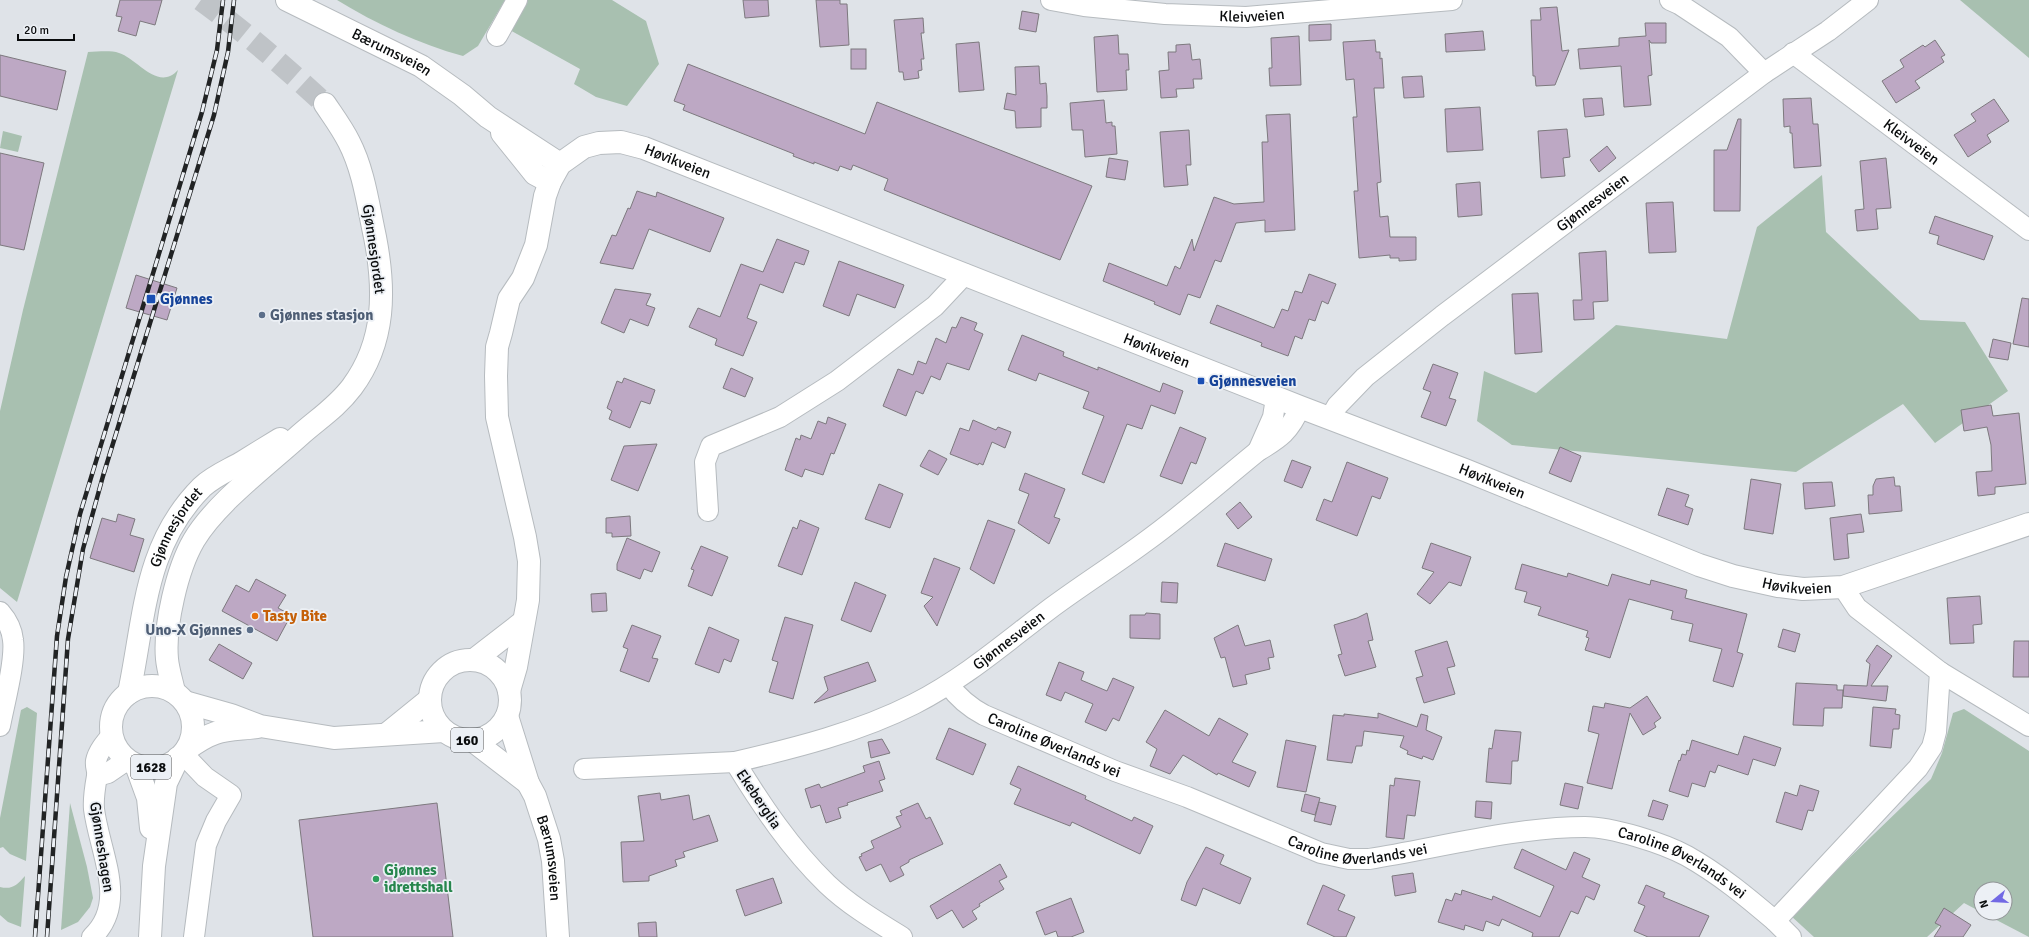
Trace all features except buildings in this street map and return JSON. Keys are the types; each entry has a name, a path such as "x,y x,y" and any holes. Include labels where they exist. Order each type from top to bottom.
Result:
{"main road":[{"name":"Bærumsveien","path":"287,0 421,66 462,95 555,173"},
{"name":"Gjønnesjordet","path":"180,697 167,659 169,623 175,589 181,570 194,540 212,517 243,485 310,426 338,405 365,365 374,343 382,301 379,260 359,166 350,143 325,104"},
{"name":"Høvikveien","path":"555,173 584,147 599,143 621,142 644,148 1713,570 1778,586 1803,589 1843,587 2029,524"},
{"path":"509,691 516,667 529,585 529,561 520,514 497,417 497,348 509,299 523,278 536,245 540,219 555,173"},
{"name":"Gjønnesjordet","path":"130,693 148,587 159,549 171,527 203,487 222,472 240,464 284,436 310,426"},
{"path":"474,660 523,622"},
{"path":"388,733 430,699 436,680 445,669 459,662 474,660 493,667 503,678 509,691"},
{"name":"1628","path":"150,937 154,866 166,783 183,754 193,728 191,714 180,697 154,686 143,687 130,693 121,700 111,721 112,734 118,749 132,762 148,798 154,866"},
{"name":"160","path":"430,699 433,716 444,731 457,738 472,740 486,737 495,732 507,716 510,706 509,691"},
{"path":"180,697 260,726 334,738 370,736 388,733 444,731"},
{"name":"Bærumsveien","path":"507,716 528,783 538,803 549,839 554,868 558,937"},
{"path":"183,754 206,736 220,730 260,726"},
{"name":"Bærumsveien","path":"472,740 528,783"},
{"name":"1628","path":"132,762 155,768 167,765 183,754"}],"street":[{"path":"497,36 517,0"},
{"name":"Kleivveien","path":"1051,0 1084,6 1165,14 1246,17 1452,0"},
{"path":"1670,0 1729,37 1764,73"},
{"name":"Gjønnesveien","path":"1330,418 1337,406 1365,377 1394,353 1764,73 1828,31 1868,0"},
{"name":"Kleivveien","path":"1794,53 2029,230"},
{"path":"708,511 705,462 711,446 780,417 837,381 936,306 965,274"},
{"name":"Gjønnesveien","path":"1258,451 1267,434 1276,398"},
{"name":"Gjønnesveien","path":"949,685 988,658 1052,608 1146,541 1258,451 1277,439 1293,424 1300,407"},
{"path":"1843,587 1857,608 1940,672 2029,726"},
{"path":"0,612 11,629 14,640 9,680 0,726"},
{"path":"1775,921 1918,768 1932,747 1936,732 1940,672"},
{"name":"Ekeberglia","path":"902,937 869,917 827,884 765,812 735,762 798,747 873,721 912,704 949,685"},
{"name":"Caroline Øverlands vei","path":"949,685 956,696 969,707 984,715 1115,771 1187,797 1321,853 1349,859 1369,859 1492,837 1554,829 1586,827 1618,832 1686,855 1731,884 1792,937"},
{"name":"Gjønneshagen","path":"92,937 100,930 106,918 111,894 109,876 94,809 94,790 97,776 96,761 103,746 112,734"},
{"path":"183,754 205,777 231,795 216,821 206,845 194,937"},
{"path":"97,776 108,773 132,762"},
{"path":"584,769 735,762"}],"green space":[{"path":"337,0 505,0 478,46 463,56 430,46 398,32"},
{"path":"522,0 612,0 646,21 659,64 627,106 596,97 574,84 580,69 508,29"},
{"path":"1960,0 2029,0 2029,58"},
{"path":"108,51 119,53 156,76 171,76 178,70 17,602 0,588 0,411 23,310 88,52"},
{"path":"3,131 22,136 18,152 0,148"},
{"path":"1822,175 1826,232 1920,320 1965,322 2008,391 1935,443 1903,404 1796,472 1512,445 1477,421 1484,371 1536,393 1616,325 1727,339 1757,227"},
{"path":"27,707 37,713 26,861 10,854 3,847 0,848 0,818 21,710"},
{"path":"1964,709 2029,751 2029,937 1998,921 2013,921 2013,881 1973,881 1973,908 1964,903 1927,937 1814,937 1790,915 1931,779 1942,753 1953,713"},
{"path":"70,803 87,867 93,898 90,907 78,922 61,930"},
{"path":"25,876 21,927 8,922 0,915 0,887 8,888 14,886"}],"tunnel":[{"path":"201,0 264,50 325,104"}],"railway":[{"path":"35,937 57,636 66,577 80,514 202,112 217,50 223,0"},
{"path":"47,937 68,639 83,549 103,476 214,115 228,52 234,0"}],"place":[{"name":"Gjønnes","path":"151,299"},
{"name":"Gjønnes stasjon","path":"262,315"},
{"name":"Gjønnesveien","path":"1201,381"},
{"name":"Tasty Bite","path":"255,616"},
{"name":"Uno-X Gjønnes","path":"250,630"},
{"name":"Gjønnes idrettshall","path":"376,879"}]}
